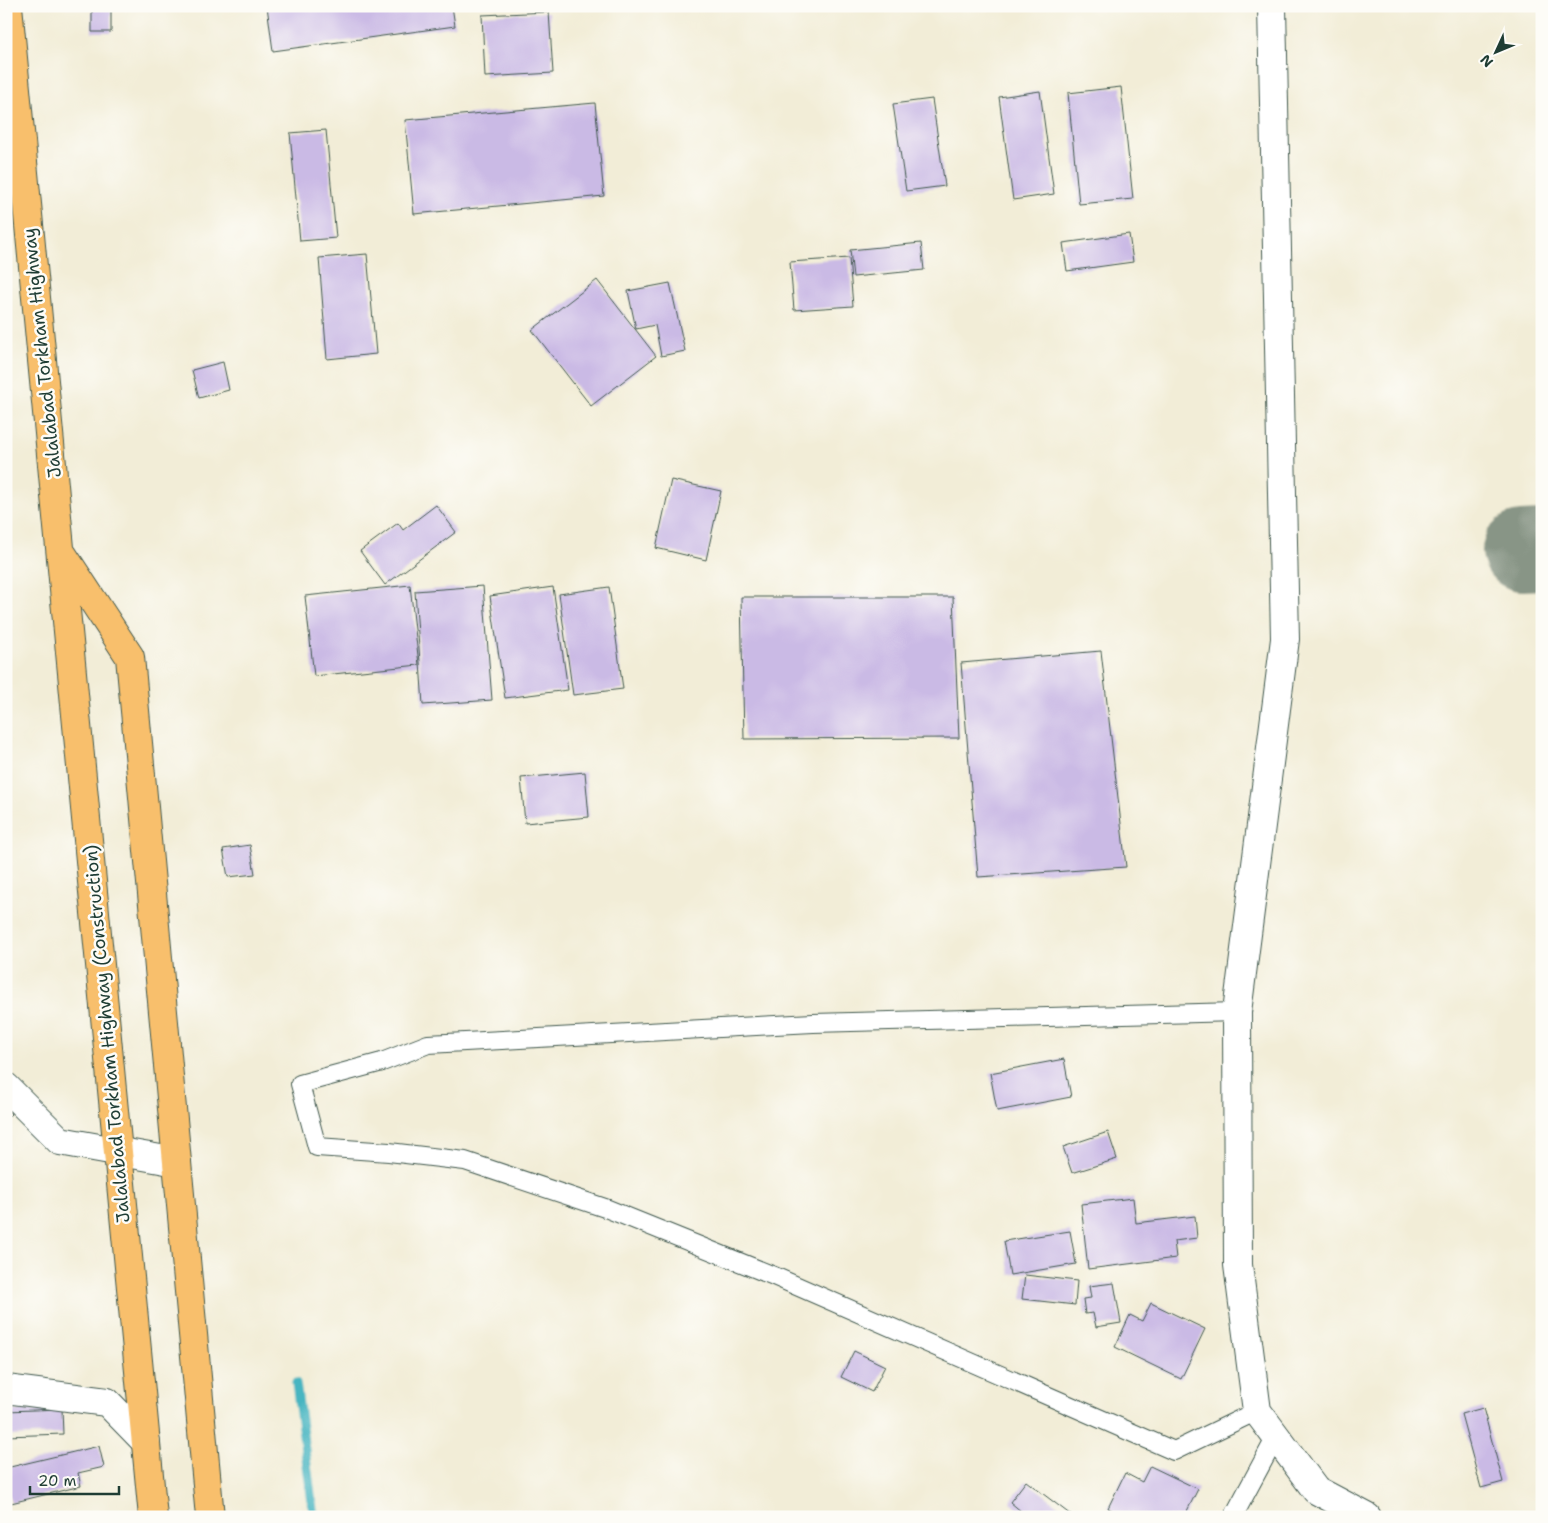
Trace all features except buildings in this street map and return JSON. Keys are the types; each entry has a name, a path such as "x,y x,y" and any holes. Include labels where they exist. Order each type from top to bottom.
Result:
{"highway":[{"name":"Jalalabad Torkham Highway","path":"8,6 61,551"},
{"name":"Jalalabad Torkham Highway (Construction)","path":"61,551 153,1517"},
{"path":"61,551 130,657 210,1517"}],"street":[{"path":"1272,6 1285,640 1237,1012 1238,1265 1257,1411 1316,1490 1366,1517"},
{"path":"6,1087 60,1141 118,1153 177,1162"},
{"path":"6,1389 107,1402 146,1442"}],"lane":[{"path":"1237,1012 813,1023 428,1044 382,1062 300,1084 317,1147 389,1152 465,1161 608,1209 774,1276 1174,1451 1257,1411"},
{"path":"1233,1517 1276,1437"}],"waterway":[{"path":"296,1383 314,1517"}],"taxiway":[{"path":"1522,551 1542,550"}]}
